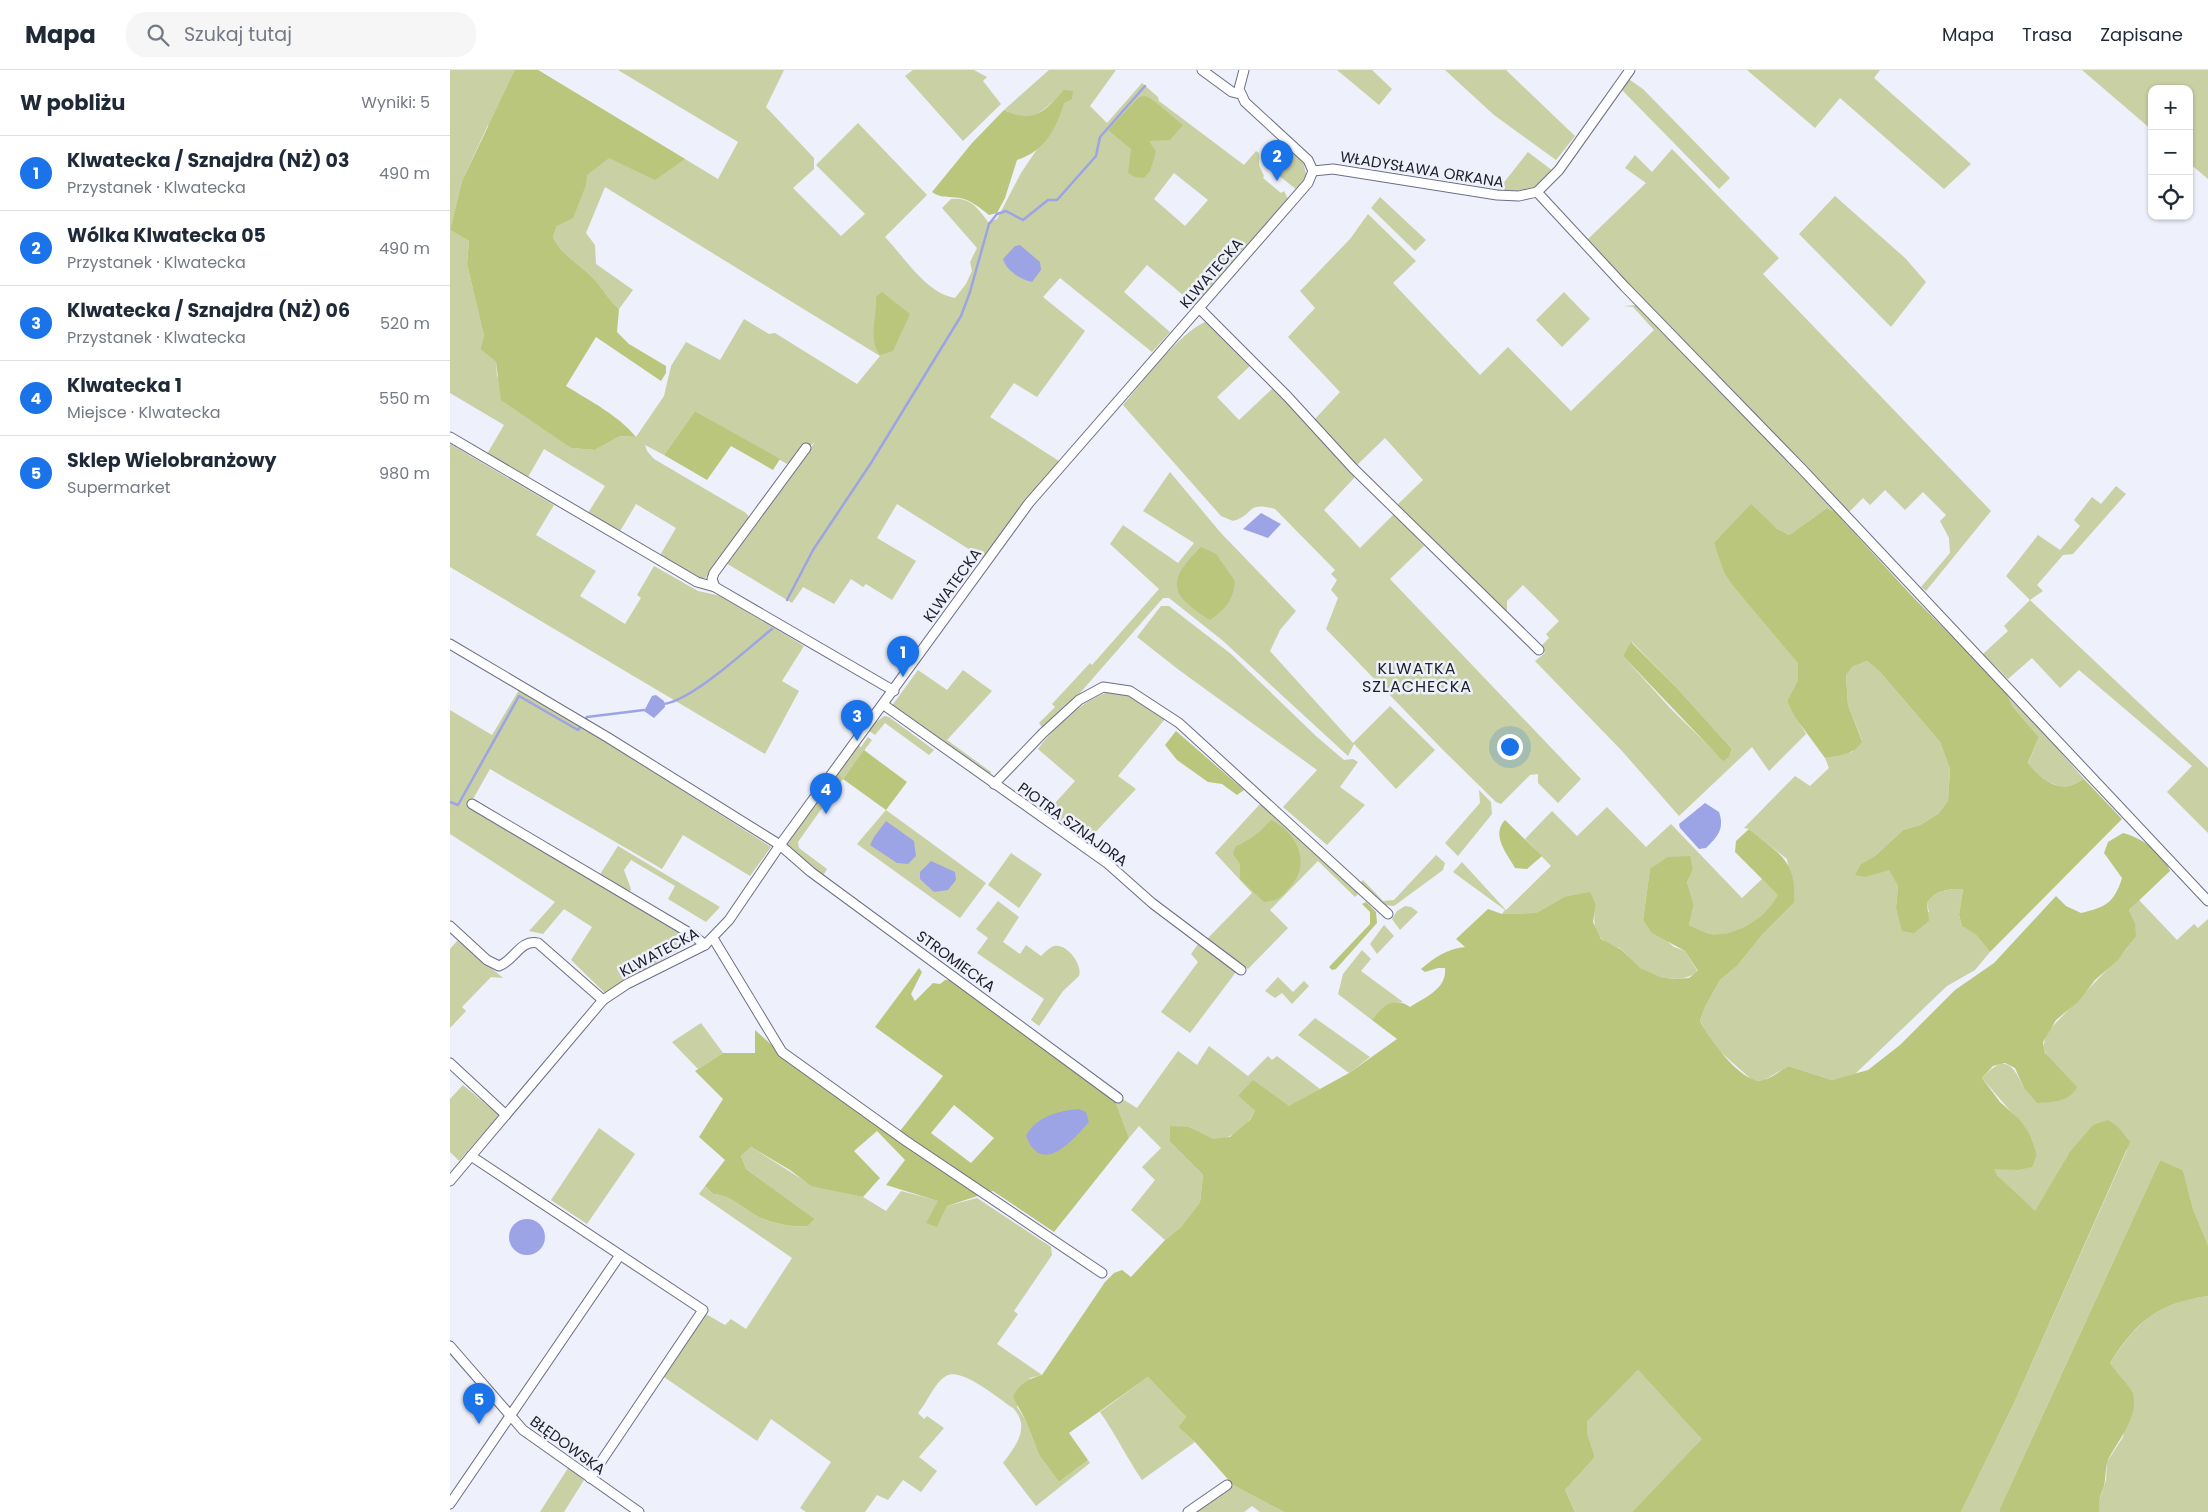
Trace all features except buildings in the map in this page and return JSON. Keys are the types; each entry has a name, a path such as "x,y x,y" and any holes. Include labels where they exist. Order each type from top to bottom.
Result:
{"street":[{"path":"1202,70 1232,92 1240,94"},
{"path":"1244,70 1240,94 1245,102 1308,160 1313,171"},
{"path":"1630,70 1559,170 1537,192 1624,287 1801,468 2208,901"},
{"name":"WŁADYSŁAWA ORKANA","path":"1313,171 1333,169 1497,195 1519,196 1537,192"},
{"name":"KLWATECKA","path":"450,1181 603,1000 627,984 705,945 729,920 780,845 884,705 1029,503 1308,183 1313,171"},
{"path":"1199,308 1287,396 1366,481 1539,650"},
{"path":"450,437 697,582 715,587 894,691"},
{"path":"715,587 712,579 714,573 806,448"},
{"name":"STROMIECKA","path":"450,644 583,723 780,845 811,872 1118,1098"},
{"path":"994,784 1043,733 1079,700 1103,687 1130,691 1179,723 1388,914"},
{"name":"PIOTRA SZNAJDRA","path":"884,705 1107,863 1152,903 1241,970"},
{"path":"472,804 693,935 705,945"},
{"path":"450,926 487,960 499,966 504,964 523,946 538,943 603,1000"},
{"path":"713,938 782,1052 906,1141 1102,1273"},
{"path":"450,1063 506,1115"},
{"path":"471,1156 703,1310 590,1478"},
{"path":"450,1504 620,1254"},
{"name":"BŁĘDOWSKA","path":"450,1346 523,1430 639,1512"},
{"path":"1188,1512 1226,1485"}],"green space":[{"path":"450,70 538,70 718,179 738,142 618,70 784,70 766,107 814,158 814,169 793,188 841,236 865,214 816,165 858,123 927,195 885,237 925,282 944,295 955,298 966,284 972,271 970,262 977,248 942,208 951,199 963,200 973,204 988,222 997,219 1021,173 1054,124 1055,100 1032,116 1020,116 1004,110 1049,70 1116,70 1090,106 1107,123 1142,83 1158,97 1159,101 1244,165 1256,151 1259,153 1259,165 1264,176 1263,178 1281,193 1284,191 1288,199 1284,206 1195,305 1147,265 1124,292 1170,332 1152,352 1060,278 1043,297 1085,331 1037,397 1014,383 990,417 1059,461 983,558 897,504 877,538 916,561 892,600 866,584 863,587 851,579 834,604 803,587 792,603 726,563 815,442 787,464 695,411 664,455 645,445 647,451 654,459 746,513 749,517 710,573 705,578 700,579 659,557 676,528 636,504 619,533 588,513 605,486 544,449 528,477 487,454 504,425 450,393","holes":["488,125 557,226 553,237 557,244 566,255 594,279 619,309 633,290 596,264 595,245 586,233 605,187 880,356 857,384 775,333 769,334 744,319 720,360 686,342 671,366 664,396 636,437 620,436 595,450 571,448 544,428 497,376 496,362 480,349 484,336 467,264 469,241 450,230 462,181","1174,173 1208,200 1185,226 1154,199"]},
{"path":"515,70 538,70 685,159 655,180 609,158 587,175 586,185 573,218 557,226 553,237 566,255 594,279 619,309 617,332 629,344 666,366 666,373 661,381 596,337 566,386 612,415 636,437 620,436 595,450 571,448 501,400 496,362 480,349 484,336 467,264 469,241 450,230 462,181"},
{"path":"913,70 974,70 987,77 983,81 1001,104 963,141 905,76"},
{"path":"1337,70 1372,70 1392,89 1379,105"},
{"path":"1445,70 1506,70 1575,136 1556,160 1494,115"},
{"path":"1747,70 1880,70 1874,78 1971,164 1944,189 1840,98 1815,128"},
{"path":"2082,70 2208,70 2208,179 2193,166 2193,85 2148,85 2148,127"},
{"path":"1625,79 1630,80 1643,89 1730,178 1719,189 1620,88"},
{"path":"1064,90 1073,91 1072,99 1064,103 1053,130 1042,145 1027,156 1017,160 1005,198 997,213 989,215 968,201 932,192 972,143 1004,110 1023,116 1038,114"},
{"path":"1145,96 1159,104 1183,125 1170,140 1149,141 1156,152 1150,171 1144,178 1135,177 1128,173 1131,149 1108,130 1139,97"},
{"path":"1279,143 1284,143 1303,162 1307,177 1297,190 1268,167 1268,154 1272,147"},
{"path":"1672,149 1779,258 1763,274 1991,511 1926,591 1921,587 1950,553 1949,538 1940,521 1946,515 1923,492 1905,510 1885,490 1870,505 1863,498 1848,513 1572,227 1564,215 1588,239 1646,183 1625,168 1635,155 1652,172"},
{"path":"1528,152 1553,171 1540,183 1529,189 1516,191 1498,190"},
{"path":"1835,196 1905,258 1926,282 1891,327 1799,234"},
{"path":"1380,197 1426,240 1415,251 1371,208"},
{"path":"1368,214 1416,261 1393,283 1480,375 1508,347 1571,411 1654,330 1633,307 1624,306 1637,305 1813,484 1835,512 1827,508 1789,535 1776,528 1714,543 1733,586 1799,663 1798,680 1787,701 1806,734 1769,771 1752,747 1679,816 1622,751 1535,661 1545,653 1540,647 1549,638 1546,634 1559,621 1523,585 1507,601 1507,612 1499,609 1396,506 1423,480 1385,438 1357,465 1314,420 1340,392 1288,337 1315,308 1300,291 1350,239","holes":["1632,642 1732,749 1729,757 1723,760 1670,708 1623,656"]},
{"path":"882,292 910,314 893,351 880,355 874,342 874,327 876,297"},
{"path":"1564,292 1590,319 1562,347 1536,320"},
{"path":"1205,322 1211,323 1250,366 1217,397 1239,420 1273,388 1356,476 1324,510 1360,548 1394,514 1424,546 1390,579 1581,779 1558,803 1538,783 1538,774 1530,775 1501,804 1496,802 1326,629 1338,598 1331,590 1337,580 1331,574 1335,570 1275,509 1265,507 1254,508 1233,521 1221,516 1123,405 1172,347"},
{"path":"695,411 780,459 773,470 731,446 707,480 664,455"},
{"path":"450,444 554,505 536,535 596,571 580,596 625,624 641,598 637,595 654,566 698,591 721,596 804,646 782,681 799,691 765,754 450,567"},
{"path":"1170,472 1220,532 1296,611 1280,630 1270,651 1353,743 1390,706 1435,750 1396,789 1354,744 1348,756 1222,640 1169,598 1163,598 1073,701 1043,729 1039,723 1055,707 1052,704 1090,663 1092,665 1159,589 1110,544 1123,525 1178,563 1194,543 1143,511"},
{"path":"2116,486 2126,494 2073,554 2063,555 2037,585 2043,591 2030,600 2006,576 2038,535 2060,550 2080,526 2074,520 2092,497 2101,504"},
{"path":"1751,504 1776,528 1789,535 1827,508 1835,512 1912,596 2005,690 2013,707 2039,737 2028,763 2032,768 2046,780 2057,785 2069,786 2084,779 2122,819 1990,952 1976,935 1962,926 1959,915 1963,889 1947,890 1934,895 1927,903 1929,921 1914,933 1902,931 1896,907 1898,886 1889,870 1866,877 1855,875 1861,864 1876,855 1903,830 1920,825 1938,814 1948,801 1950,769 1940,742 1880,672 1867,661 1852,667 1846,675 1848,705 1862,741 1851,752 1825,758 1795,717 1787,701 1798,680 1798,663 1733,586 1724,572 1714,543"},
{"path":"1201,547 1216,554 1235,581 1233,593 1228,604 1210,620 1186,603 1177,587 1182,569"},
{"path":"2030,600 2208,768 2208,833 2167,792 2192,766 2079,670 2060,688 2032,658 2008,679 1983,654 2008,631 2004,626"},
{"path":"1161,606 1169,606 1231,654 1317,737 1344,760 1353,759 1358,762 1340,787 1365,805 1327,845 1283,807 1317,770 1179,670 1137,637"},
{"path":"1631,642 1676,687 1732,749 1729,757 1723,761 1623,656"},
{"path":"1867,661 1880,672 1940,742 1950,769 1948,801 1938,814 1920,825 1903,830 1876,855 1861,864 1866,877 1889,869 1898,886 1896,907 1929,912 1927,903 1934,895 1947,890 1963,889 1959,915 1962,926 1976,935 1990,952 1975,970 1947,986 1855,1074 1832,1080 1788,1066 1763,1081 1752,1080 1715,1047 1700,1021 1705,1007 1720,980 1737,966 1763,934 1794,903 1787,859 1749,829 1744,828 1795,776 1810,786 1829,768 1825,758 1852,752 1862,740 1848,705 1846,674 1852,667"},
{"path":"918,670 947,690 963,670 992,691 947,740 991,772 989,777 891,707"},
{"path":"519,690 561,713 771,847 750,876 683,835 662,869 490,769 469,806 690,936 694,941 605,993 571,960 592,927 564,909 543,934 529,931 555,902 450,834 450,710 492,735"},
{"path":"2005,690 2084,779 2069,786 2057,785 2041,777 2028,764 2039,737 2013,707"},
{"path":"1111,691 1126,693 1165,719 1118,776 1136,789 1088,840 1047,812 1075,781 1038,749 1070,714 1100,695"},
{"path":"884,716 889,717 934,750 929,755 885,723 875,735 869,731"},
{"path":"1176,731 1244,790 1237,795 1222,784 1208,782 1177,760 1165,745"},
{"path":"868,737 872,740 831,795 824,792 858,745 861,747"},
{"path":"864,750 907,782 886,810 843,779"},
{"path":"1479,790 1491,802 1492,814 1458,856 1445,843 1480,803"},
{"path":"822,797 827,801 798,842 799,848 827,869 823,876 787,847 787,843"},
{"path":"1259,805 1264,805 1359,893 1355,897 1318,861 1270,910 1288,928 1248,969 1206,940 1252,893 1215,853"},
{"path":"1607,807 1646,847 1671,824 1742,898 1762,879 1779,895 1767,911 1741,929 1731,933 1708,933 1689,925 1694,905 1687,882 1693,870 1650,869 1643,920 1674,947 1685,951 1698,972 1684,978 1669,979 1654,975 1640,968 1621,949 1601,938 1595,926 1596,905 1592,898 1564,897 1536,913 1502,914 1505,910 1453,872 1462,862 1506,910 1551,866 1525,839 1552,811 1577,836"},
{"path":"886,810 986,883 960,918 857,844"},
{"path":"1271,820 1288,833 1299,849 1301,859 1297,878 1290,887 1276,900 1264,902 1240,879 1240,864 1233,854 1236,846 1255,835"},
{"path":"1505,820 1542,856 1527,869 1515,868 1501,844 1499,832"},
{"path":"1749,829 1777,852 1789,867 1794,888 1794,903 1763,934 1737,966 1720,980 1705,1007 1700,1021 1710,1038 1727,1059 1746,1076 1756,1080 1767,1079 1788,1066 1832,1080 1868,1070 1900,1045 1955,990 1994,963 2056,896 2066,906 2081,913 2097,909 2108,903 2116,893 2122,878 2104,853 2108,842 2123,833 2137,838 2151,847 2167,864 2170,871 2129,910 2135,924 2136,936 2118,960 2095,980 2079,1001 2056,1020 2043,1042 2045,1053 2077,1087 2074,1092 2060,1100 2037,1103 2024,1088 2015,1068 2005,1063 1993,1066 1982,1078 2000,1102 2019,1119 2030,1134 2037,1154 2032,1167 2018,1170 1994,1169 1997,1175 2035,1211 2069,1153 2093,1125 2108,1120 2118,1127 2130,1142 2015,1401 1961,1512 1632,1512 1702,1439 1638,1370 1587,1422 1587,1433 1595,1457 1565,1490 1575,1512 1284,1512 1233,1485 1195,1442 1178,1427 1186,1417 1148,1377 1069,1433 1088,1460 1059,1482 1039,1455 1026,1421 1013,1397 1024,1383 1042,1375 1105,1282 1114,1273 1122,1270 1131,1277 1165,1240 1181,1227 1200,1202 1203,1175 1170,1142 1170,1126 1189,1127 1213,1139 1230,1137 1250,1120 1255,1111 1238,1096 1253,1080 1289,1106 1349,1073 1397,1039 1372,1020 1376,1015 1389,1004 1399,1002 1410,1007 1434,992 1442,982 1445,968 1425,972 1421,969 1442,954 1465,947 1456,939 1488,909 1502,914 1536,913 1564,897 1590,892 1596,905 1593,922 1601,939 1622,950 1640,968 1660,977 1672,979 1689,978 1698,971 1685,951 1652,933 1643,920 1650,869 1668,857 1690,856 1693,870 1687,882 1694,905 1689,925 1711,934 1721,934 1741,929 1759,918 1778,895 1735,852 1736,841"},
{"path":"618,846 720,907 706,922 668,899 675,886 631,860 624,870 631,889 629,894 599,876"},
{"path":"1011,853 1042,874 1019,908 988,885"},
{"path":"1436,855 1445,863 1443,870 1394,906 1384,905 1360,883 1363,880 1383,901 1394,900"},
{"path":"2139,900 2177,940 2194,924 2198,928 2208,919 2208,1245 2193,1209 2183,1170 2160,1160 2000,1508 2000,1512 1961,1512 2015,1401 2127,1150 2069,1153 2035,1212 1989,1165 2004,1169 2031,1167 2037,1154 2030,1134 1982,1078 1996,1066 2007,1064 2015,1072 2024,1088 2058,1069 2045,1052 2044,1043 2048,1031 2126,950 2133,939 2135,931 2134,922 2129,910"},
{"path":"998,901 1019,917 1003,942 1020,954 1026,945 1041,956 1052,947 1059,946 1069,951 1079,966 1079,976 1063,991 1039,1026 1031,1020 1044,999 977,953 988,938 976,929"},
{"path":"1366,902 1376,912 1377,923 1336,969 1332,970 1329,967 1370,924 1370,912 1362,904"},
{"path":"1405,906 1411,907 1418,912 1400,930 1392,919 1397,911"},
{"path":"1384,925 1394,936 1377,954 1370,944"},
{"path":"458,940 503,978 491,977 462,1007 466,1011 450,1028 450,949"},
{"path":"1198,944 1236,972 1190,1033 1161,1012 1198,962 1191,954"},
{"path":"1362,950 1371,959 1361,971 1403,1002 1385,1006 1372,1020 1338,994 1343,974"},
{"path":"919,968 922,972 911,994 915,1001 933,983 940,984 945,980 954,980 1116,1103 1129,1138 1054,1232 993,1191 947,1206 937,1227 926,1223 938,1201 886,1185 905,1160 877,1131 854,1151 880,1178 863,1197 811,1186 790,1170 751,1147 741,1156 746,1169 815,1219 808,1226 784,1225 761,1218 726,1197 713,1194 705,1186 725,1160 699,1137 723,1099 695,1071 723,1053 755,1053 755,1030 774,1047 830,1088 834,1083 900,1131 943,1076 875,1027","holes":["954,1105 994,1138 971,1163 931,1133"]},
{"path":"1278,977 1293,992 1304,981 1309,986 1292,1004 1282,993 1275,998 1265,991"},
{"path":"1315,1018 1370,1057 1349,1073 1298,1035"},
{"path":"701,1023 723,1053 698,1069 672,1042"},
{"path":"1209,1046 1248,1076 1268,1056 1272,1060 1277,1056 1320,1089 1289,1107 1238,1096 1255,1111 1239,1131 1221,1139 1211,1139 1189,1127 1170,1142 1203,1175 1200,1202 1181,1227 1165,1240 1131,1210 1155,1180 1142,1167 1161,1148 1139,1126 1129,1138 1116,1103 1121,1098 1137,1108 1178,1051 1197,1065"},
{"path":"463,1085 499,1115 459,1161 450,1152 450,1099"},
{"path":"599,1128 635,1154 587,1224 551,1200"},
{"path":"751,1147 811,1185 863,1197 886,1211 901,1191 939,1201 937,1226 947,1206 977,1198 1051,1247 1052,1255 1014,1311 1018,1314 997,1344 1042,1375 1030,1378 1017,1407 1026,1421 1039,1455 1059,1482 1088,1460 1090,1463 1036,1506 1003,1463 1013,1450 1020,1436 1021,1422 1018,1415 1013,1408 980,1385 970,1379 953,1374 946,1376 938,1383 918,1413 924,1419 927,1416 944,1428 919,1457 937,1471 921,1492 903,1480 888,1500 877,1495 865,1512 806,1512 800,1508 831,1462 771,1419 757,1441 664,1377 704,1313 725,1325 731,1319 746,1329 792,1258 699,1194 705,1186 713,1194 726,1197 755,1215 772,1222 808,1226 815,1219 746,1169 741,1156"},
{"path":"2160,1160 2183,1170 2193,1209 2208,1245 2208,1296 2175,1304 2150,1316 2130,1336 2110,1363 2132,1391 2134,1402 2130,1420 2106,1466 2104,1486 2099,1502 2100,1512 2000,1512 2000,1508"},
{"path":"2208,1296 2208,1512 2100,1512 2098,1505 2106,1480 2107,1462 2123,1437 2132,1391 2119,1378 2110,1363 2130,1336 2150,1317 2175,1304"},
{"path":"1638,1370 1703,1439 1632,1512 1575,1512 1565,1490 1595,1457 1587,1433 1587,1422"},
{"path":"1148,1377 1186,1417 1178,1427 1195,1442 1142,1480 1100,1412"},
{"path":"568,1468 584,1480 564,1512 540,1512"},
{"path":"1233,1485 1284,1512 1260,1512 1252,1506 1244,1512 1196,1512"}],"water":[{"path":"1020,245 1040,262 1041,270 1032,282 1015,274 1007,267 1003,259 1015,246"},
{"path":"1261,513 1281,524 1268,538 1243,529"},
{"path":"656,695 664,701 665,707 654,718 644,711 652,696"},
{"path":"1705,803 1719,812 1721,823 1719,832 1714,840 1706,848 1699,849 1680,828 1679,824"},
{"path":"886,821 914,841 916,856 908,864 897,863 870,845"},
{"path":"931,861 955,872 956,880 948,890 934,892 920,879 920,872"},
{"path":"1079,1109 1086,1112 1089,1122 1066,1146 1048,1155 1040,1154 1033,1148 1026,1136 1035,1124 1056,1113"},
{"path":"527,1219 534,1220 540,1224 544,1230 544,1244 540,1250 534,1254 527,1255 520,1254 514,1250 510,1244 509,1237 510,1230 514,1224 520,1220"}],"waterway":[{"path":"787,600 813,550 871,463 961,316 970,292 989,224 997,214 1006,211 1023,220 1048,200 1057,200 1096,156 1100,137 1145,86"},
{"path":"664,704 676,700 705,684 772,629"},
{"path":"450,802 458,805 519,696 578,730 582,725"},
{"path":"585,720 587,717 644,710"}],"place":[{"name":"Wólka Klwatecka 05","path":"1277,181"},
{"name":"Klwatecka / Sznajdra (NŻ) 03","path":"903,677"},
{"name":"Klwatecka / Sznajdra (NŻ) 06","path":"857,741"},
{"name":"Klwatecka 1","path":"826,814"},
{"name":"Sklep Wielobranżowy","path":"479,1424"}],"district":[{"name":"KLWATKA SZLACHECKA","path":"1417,677"}]}
